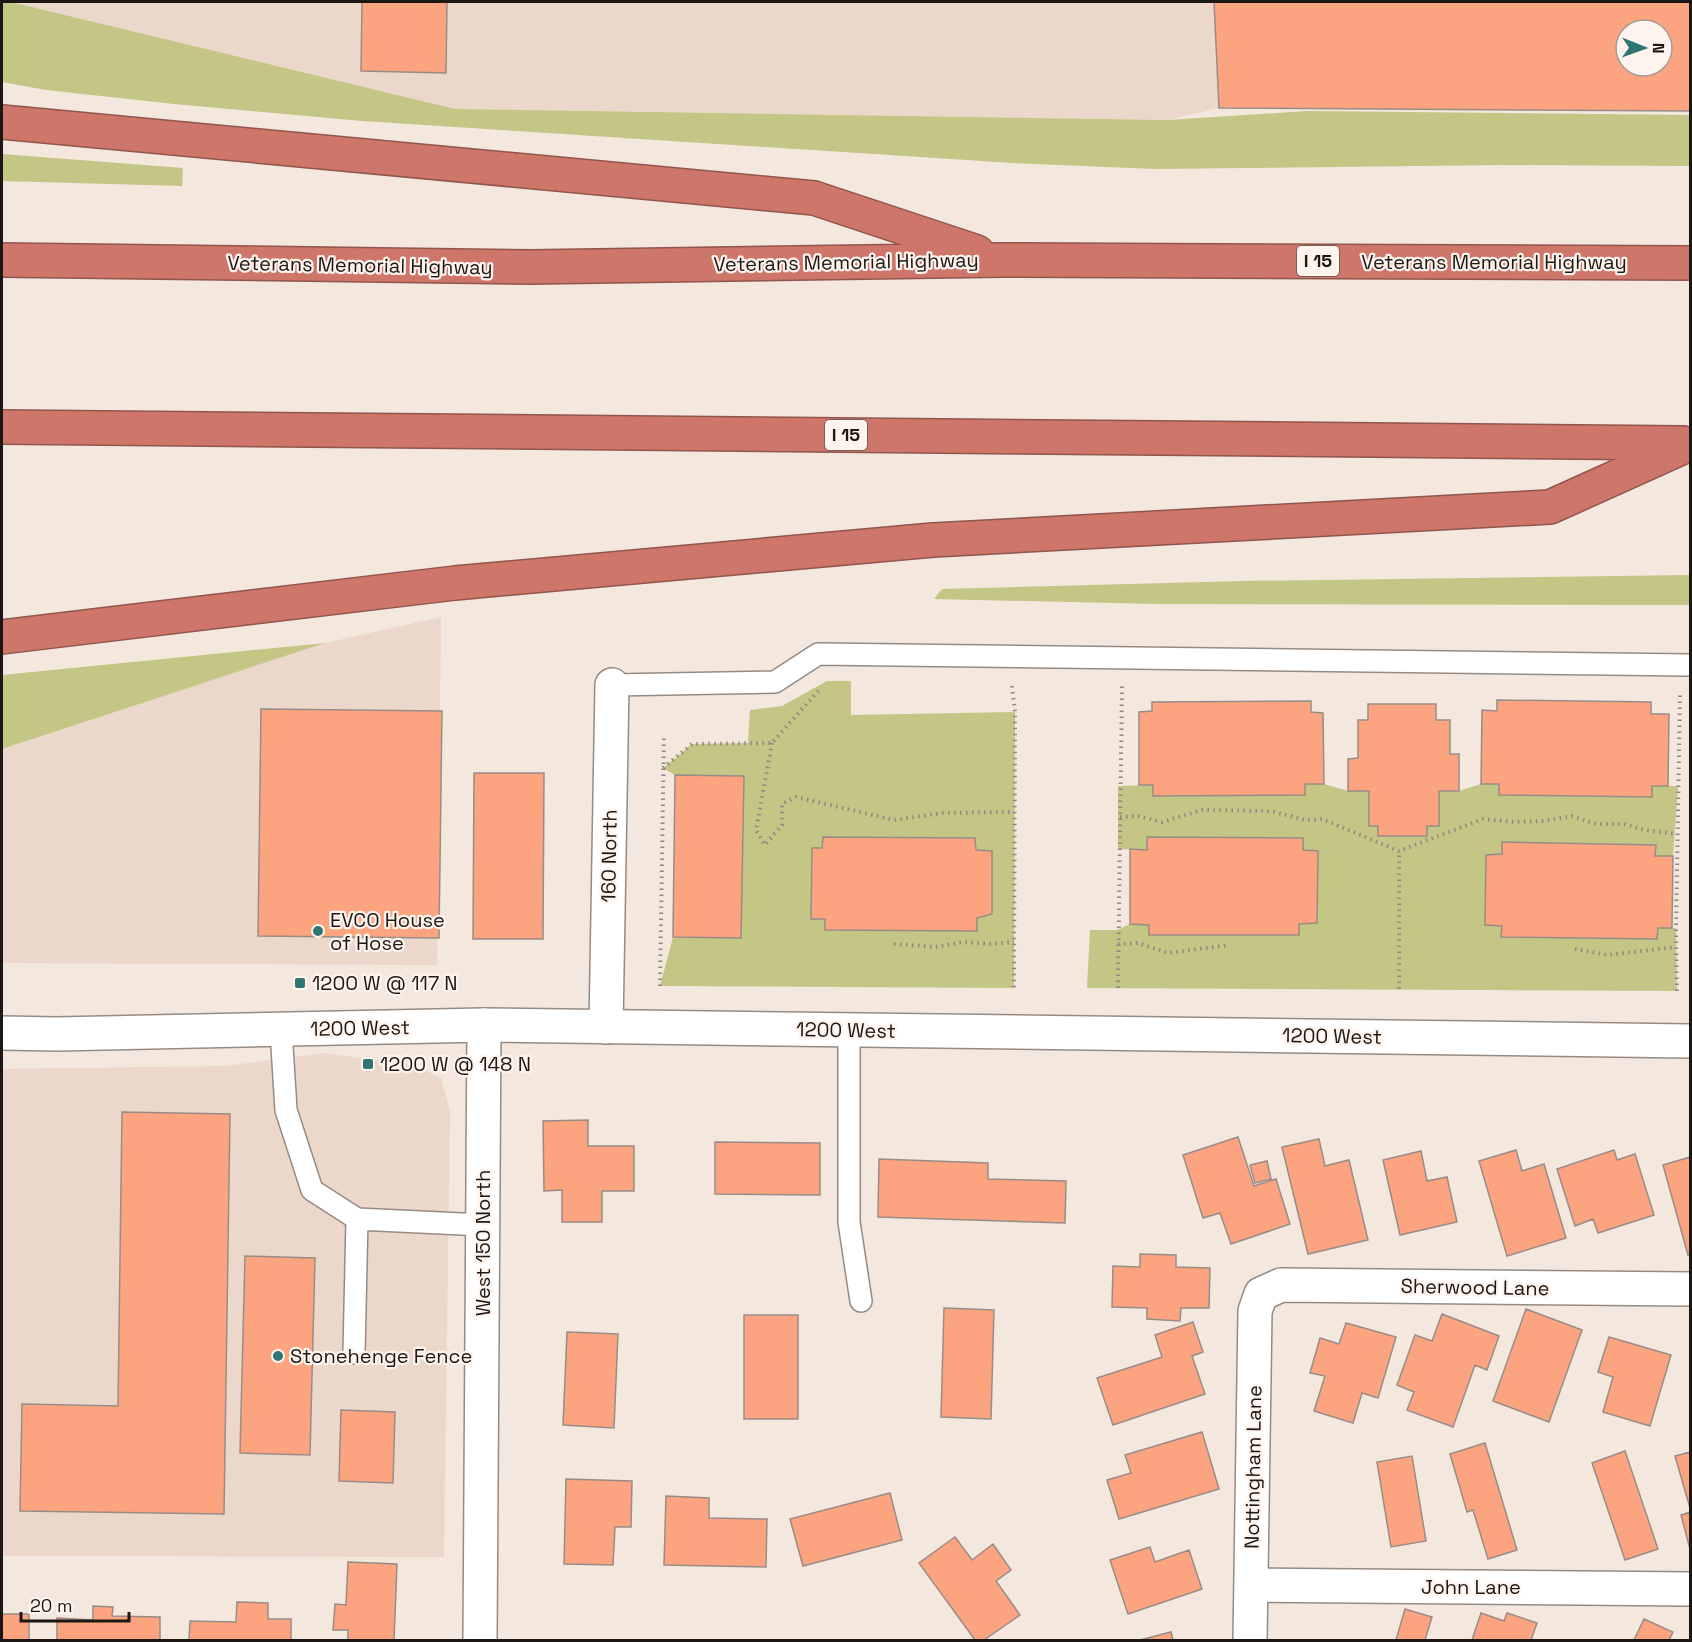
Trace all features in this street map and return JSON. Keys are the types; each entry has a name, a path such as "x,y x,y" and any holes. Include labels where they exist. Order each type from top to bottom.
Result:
{"highway":[{"path":"2,122 814,198 1002,260"},
{"name":"Veterans Memorial Highway","path":"2,260 531,267 1002,260 1690,263"},
{"name":"I 15","path":"2,427 1690,444"},
{"path":"2,636 455,583 933,540 1550,507 1690,444"}],"street":[{"name":"160 North","path":"606,1027 612,685"},
{"name":"1200 West","path":"2,1033 484,1025 1690,1041"},
{"name":"West 150 North","path":"480,1641 484,1025"},
{"name":"Sherwood Lane","path":"1261,1294 1281,1285 1690,1289"},
{"name":"Nottingham Lane","path":"1250,1641 1255,1311 1261,1294"},
{"name":"John Lane","path":"1251,1585 1690,1589"}],"lane":[{"path":"612,685 775,682 818,654 1685,674"},
{"path":"281,1030 286,1110 312,1190 357,1219 483,1225"},
{"path":"849,1030 849,1222 861,1302"},
{"path":"354,1353 357,1219"}],"path":[{"path":"1677,991 1677,834 1685,674"},
{"path":"1011,682 1015,712 1014,988"},
{"path":"1118,988 1122,682"},
{"path":"819,690 772,743 768,775 759,807 756,830 765,845 782,825 782,804 796,797 894,820 943,813 1014,812"},
{"path":"660,986 664,735"},
{"path":"663,768 692,744 772,743"},
{"path":"1120,817 1138,816 1162,822 1202,810 1271,811 1306,820 1322,819 1399,851 1483,819 1514,822 1544,821 1572,816 1596,824 1624,824 1645,830 1677,834"},
{"path":"1399,851 1399,989"},
{"path":"894,944 935,947 963,942 991,944 1014,942"},
{"path":"1118,944 1138,943 1168,953 1229,945"},
{"path":"1575,950 1608,955 1676,947"}],"shaded area":[{"path":"11,2 1690,2 1690,111 1219,108 1168,120 454,109"},
{"path":"441,617 437,965 2,963 2,749 325,643"},
{"path":"324,1053 414,1065 441,1078 450,1111 444,1557 2,1556 2,1069 225,1066"}],"green space":[{"path":"2,2 11,2 455,109 1168,120 1307,111 1690,115 1690,166 1501,165 1155,169 1013,163 362,121 174,104 46,90 2,82"},
{"path":"2,154 183,168 182,186 2,181"},
{"path":"1690,575 1690,605 1157,604 934,599 942,589 1242,581"},
{"path":"325,643 2,749 2,675"},
{"path":"827,681 851,681 851,715 1015,712 1014,988 660,986 673,937 741,938 744,776 675,775 663,768 692,744 748,743 750,710 782,706"},
{"path":"1305,784 1324,784 1348,791 1369,791 1369,826 1378,826 1379,836 1427,836 1427,826 1439,825 1439,791 1459,791 1481,784 1499,784 1500,795 1652,797 1652,786 1678,786 1673,856 1655,856 1655,845 1503,842 1502,854 1486,855 1485,925 1502,926 1502,937 1657,939 1658,928 1676,928 1677,991 1087,988 1090,930 1117,930 1130,924 1149,925 1149,935 1298,935 1299,924 1317,923 1318,851 1303,850 1303,838 1147,837 1147,850 1118,849 1118,786 1153,785 1305,795"}],"building":[{"path":"362,2 447,2 446,73 361,71"},
{"path":"1214,2 1690,2 1690,111 1219,108"},
{"path":"1497,700 1651,702 1651,714 1669,714 1668,786 1652,786 1652,797 1499,795 1499,784 1481,784 1482,710 1497,711"},
{"path":"1311,701 1311,712 1323,713 1324,784 1305,784 1305,795 1153,796 1153,785 1139,785 1139,712 1152,711 1152,702"},
{"path":"1368,704 1436,704 1436,720 1450,720 1450,754 1459,754 1459,791 1439,791 1439,826 1427,826 1427,836 1378,836 1378,826 1369,826 1369,791 1348,791 1348,759 1358,758 1358,720 1368,720"},
{"path":"261,709 442,711 439,938 258,936"},
{"path":"474,773 544,773 543,939 473,939"},
{"path":"675,775 744,776 741,938 673,937"},
{"path":"823,837 975,838 976,850 992,851 992,914 977,918 977,931 825,930 825,919 811,919 812,848 822,848"},
{"path":"1147,837 1303,838 1303,850 1318,851 1317,923 1299,924 1299,935 1149,935 1149,925 1130,924 1130,849 1147,850"},
{"path":"1502,842 1656,845 1655,856 1673,856 1672,928 1658,928 1657,939 1501,937 1502,926 1485,925 1486,855 1502,854"},
{"path":"122,1112 230,1114 224,1514 20,1511 22,1404 118,1406"},
{"path":"588,1120 588,1146 634,1146 634,1191 602,1191 602,1222 562,1222 562,1190 544,1191 543,1121"},
{"path":"1238,1137 1254,1186 1276,1179 1290,1224 1231,1244 1220,1213 1203,1218 1183,1155"},
{"path":"1319,1139 1325,1166 1349,1160 1368,1240 1308,1254 1282,1147"},
{"path":"715,1142 820,1143 820,1195 715,1194"},
{"path":"1516,1150 1522,1171 1544,1164 1566,1238 1507,1256 1479,1161"},
{"path":"1614,1150 1617,1160 1635,1154 1654,1215 1598,1233 1593,1219 1575,1226 1557,1169"},
{"path":"1421,1151 1427,1181 1447,1177 1457,1222 1400,1235 1383,1160"},
{"path":"1690,1157 1690,1254 1688,1255 1663,1165"},
{"path":"879,1159 988,1163 988,1179 1066,1181 1065,1223 878,1217"},
{"path":"1267,1161 1271,1179 1255,1183 1250,1165"},
{"path":"1140,1254 1176,1255 1176,1267 1210,1268 1209,1308 1181,1308 1180,1321 1147,1319 1147,1308 1112,1307 1113,1266 1140,1267"},
{"name":"Stonehenge Fence","path":"245,1256 315,1258 310,1455 240,1453"},
{"path":"944,1308 994,1310 991,1419 941,1417"},
{"path":"1526,1309 1582,1330 1549,1422 1493,1401"},
{"path":"1442,1314 1499,1336 1487,1370 1475,1365 1453,1427 1407,1410 1414,1392 1397,1385 1415,1335 1432,1341"},
{"path":"744,1315 798,1315 798,1419 744,1419"},
{"path":"1193,1322 1203,1352 1192,1356 1205,1394 1113,1425 1097,1378 1162,1357 1155,1335"},
{"path":"1346,1323 1396,1337 1378,1398 1362,1393 1353,1423 1314,1411 1325,1376 1310,1373 1320,1338 1339,1344"},
{"path":"567,1332 618,1334 614,1428 563,1425"},
{"path":"1609,1337 1671,1355 1650,1426 1603,1412 1613,1377 1598,1372"},
{"name":"Stonehenge Fence","path":"341,1410 395,1412 393,1483 339,1481"},
{"path":"1202,1432 1219,1489 1119,1519 1107,1480 1131,1473 1125,1455"},
{"path":"1485,1443 1517,1550 1488,1559 1473,1510 1467,1512 1450,1454"},
{"path":"1625,1451 1658,1549 1625,1560 1592,1463"},
{"path":"1690,1452 1690,1508 1675,1456"},
{"path":"1412,1456 1426,1541 1391,1547 1377,1462"},
{"path":"566,1479 632,1481 631,1527 615,1527 613,1565 564,1564"},
{"path":"890,1493 902,1540 803,1566 790,1519"},
{"path":"666,1496 709,1498 709,1518 767,1519 766,1567 664,1565"},
{"path":"1690,1512 1690,1549 1681,1515"},
{"path":"955,1537 972,1560 993,1544 1011,1570 996,1581 1020,1615 984,1640 975,1640 919,1563"},
{"path":"1150,1547 1155,1562 1189,1550 1202,1589 1128,1614 1110,1560"},
{"path":"348,1562 397,1564 394,1640 348,1640 348,1630 333,1630 335,1604 346,1605"},
{"path":"237,1602 268,1603 268,1619 291,1619 291,1640 189,1640 190,1621 236,1622"},
{"path":"93,1606 113,1607 112,1616 160,1617 160,1640 57,1640 57,1618 93,1620"},
{"path":"1405,1609 1432,1617 1425,1640 1396,1640"},
{"path":"1481,1613 1504,1621 1507,1613 1537,1623 1531,1640 1472,1640"},
{"path":"2,1614 29,1614 29,1640 2,1640"},
{"path":"1644,1619 1673,1632 1669,1640 1634,1640"},
{"path":"1171,1632 1173,1640 1140,1640"}],"place":[{"name":"EVCO House of Hose","path":"318,931"},
{"name":"1200 W @ 117 N","path":"300,983"},
{"name":"1200 W @ 148 N","path":"368,1064"},
{"name":"Stonehenge Fence","path":"278,1356"}]}
